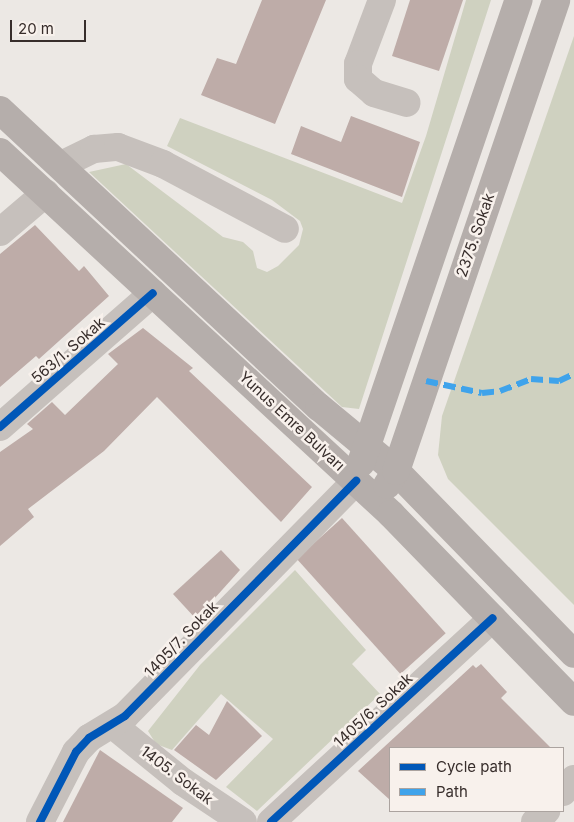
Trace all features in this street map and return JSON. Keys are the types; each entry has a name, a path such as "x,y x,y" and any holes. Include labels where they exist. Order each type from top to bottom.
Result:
{"main road":[{"path":"365,490 366,447 520,0"},
{"name":"2375. Sokak","path":"365,490 396,471 556,0"},
{"name":"Yunus Emre Bulvarı","path":"0,110 293,383 396,471 574,654"},
{"name":"Yunus Emre Bulvarı","path":"0,152 365,490 574,702"}],"street":[{"path":"382,0 358,64 358,79 374,93 406,103"},
{"path":"61,165 94,149 118,147 163,164 285,229"},
{"path":"0,232 46,193"},
{"name":"563/1. Sokak","path":"0,427 153,293"},
{"name":"1405/7. Sokak","path":"40,822 76,752 89,738 114,726 365,490"},
{"name":"1405/6. Sokak","path":"272,822 493,618"},
{"name":"1405. Sokak","path":"114,726 183,782 242,822"},
{"path":"564,791 574,779"},
{"path":"536,822 545,812"}],"green space":[{"path":"466,0 491,0 359,409 342,407 89,172 126,164 223,237 243,242 253,251 257,268 267,272 278,266 299,245 303,229 300,221 272,200 167,146 180,118 402,203 426,136"},
{"path":"574,36 574,605 448,479 438,455 442,416"},
{"path":"295,570 366,650 352,664 380,694 257,811 226,787 273,739 221,694 172,750 156,744 148,731 200,665"}],"building":[{"path":"262,0 326,0 275,124 201,95 217,58 236,64"},
{"path":"410,0 463,0 439,71 392,56"},
{"path":"351,116 420,142 402,197 291,154 301,126 341,142"},
{"path":"35,225 79,271 84,266 109,296 39,359 36,356 0,387 0,254"},
{"path":"143,328 193,368 189,371 312,487 281,522 157,397 104,451 28,509 34,517 0,546 0,452 33,429 27,424 52,402 65,415 118,364 108,354"},
{"path":"342,518 446,633 400,674 297,559"},
{"path":"221,550 240,570 196,619 173,594"},
{"path":"481,664 507,692 501,698 550,747 389,747 389,799 358,771 473,665 476,668"},
{"path":"227,701 262,736 216,780 174,750 196,725 209,735"},
{"path":"100,750 183,808 172,822 63,822"}],"marked path":[{"path":"426,381 482,393 500,391 531,379 559,381 574,374"}],"cycle path":[{"path":"0,427 153,293"},
{"path":"40,822 76,752 89,738 125,716 356,481"},
{"path":"271,822 493,618"}]}
